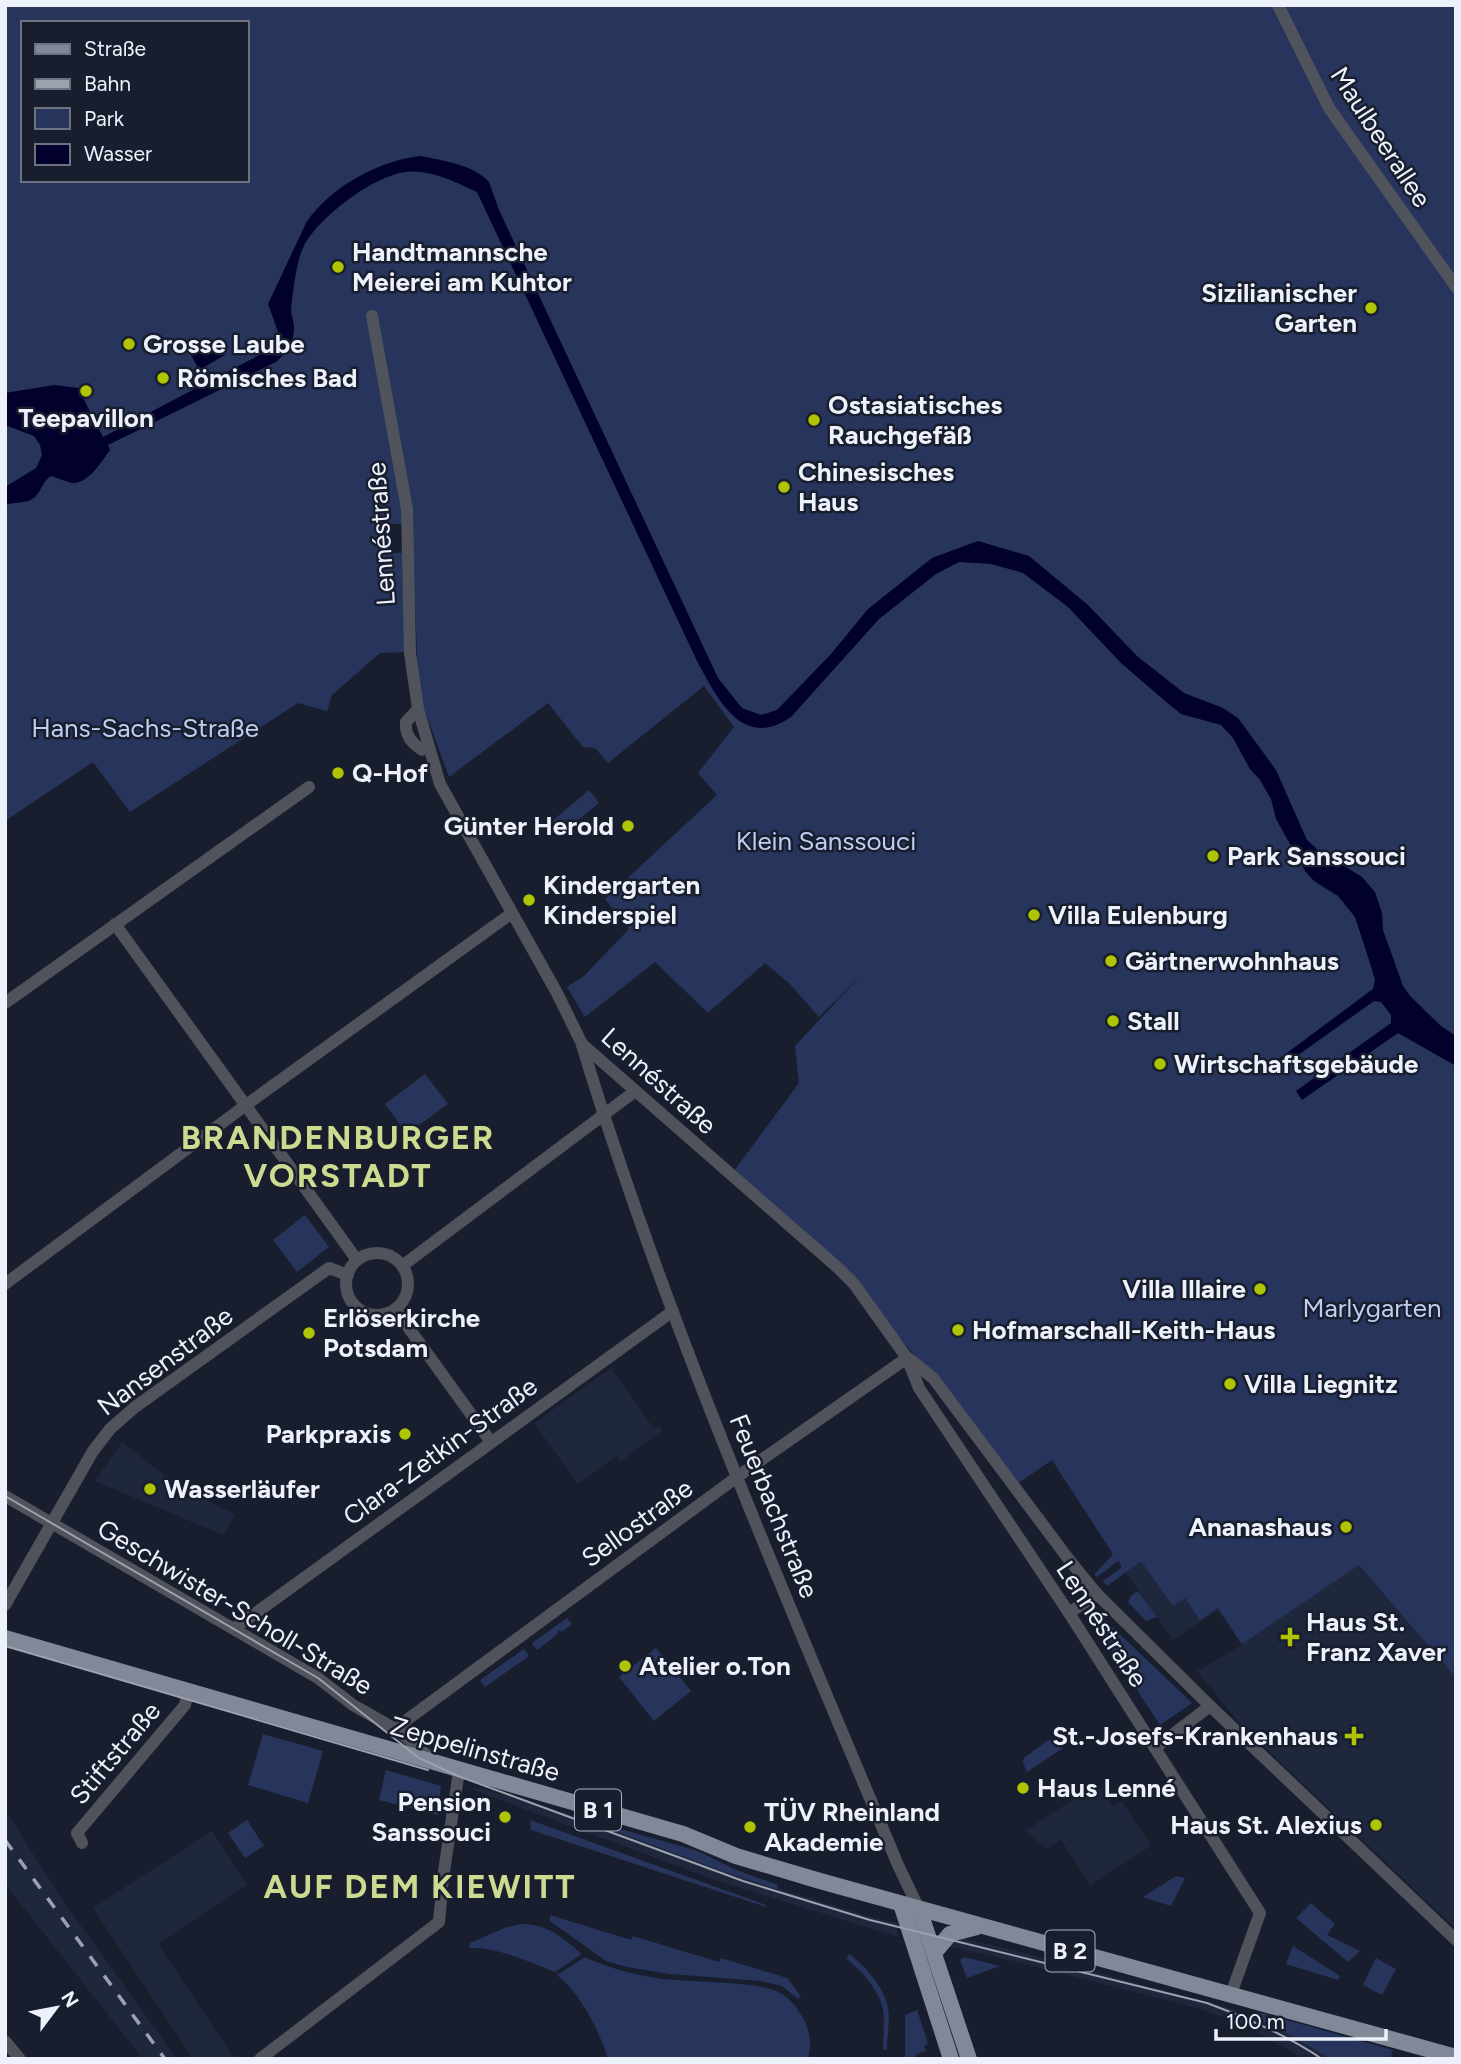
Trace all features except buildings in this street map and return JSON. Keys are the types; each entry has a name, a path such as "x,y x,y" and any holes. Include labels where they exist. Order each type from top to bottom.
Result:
{"main road":[{"name":"Zeppelinstraße","path":"5,1637 676,1832 736,1856 901,1904 1456,2057"},
{"path":"901,1904 951,2059"},
{"path":"919,1909 969,2059"},
{"path":"934,1954 950,1934 979,1926"}],"street":[{"name":"Maulbeerallee","path":"1278,5 1329,108 1456,288"},
{"name":"Lennéstraße","path":"372,316 407,509 410,653 421,752"},
{"name":"Lennéstraße","path":"418,709 406,722 405,732 421,752 440,784 557,993 582,1044 854,1284 907,1358 919,1388 1069,1613 1260,1913 1231,1994"},
{"path":"5,1003 309,787"},
{"path":"5,1284 246,1105 512,913"},
{"path":"115,924 357,1261"},
{"name":"Feuerbachstraße","path":"582,1044 603,1115 673,1311 737,1477 898,1866 919,1909"},
{"path":"402,1266 635,1092"},
{"path":"376,1253 395,1259 402,1266 408,1284 402,1302 395,1309 377,1315 359,1309 348,1294 348,1275 357,1261 376,1253"},
{"name":"Nansenstraße","path":"5,1605 93,1451 110,1429 135,1407 329,1268 348,1275"},
{"path":"395,1309 491,1442"},
{"name":"Clara-Zetkin-Straße","path":"235,1628 673,1311"},
{"name":"Lennéstraße","path":"907,1358 933,1378 1097,1594 1210,1706 1456,1940"},
{"name":"Sellostraße","path":"397,1730 404,1722 737,1477 907,1358"},
{"name":"Geschwister-Scholl-Straße","path":"5,1496 318,1678 353,1705 397,1730 436,1763"},
{"path":"1069,1613 1097,1594"},
{"name":"Stiftstraße","path":"82,1843 77,1833 185,1705 188,1691"},
{"path":"1155,1748 1210,1706"},
{"path":"260,2059 439,1922 444,1867 459,1771"},
{"path":"5,2041 20,2059"}],"shaded area":[{"path":"611,1368 654,1429 659,1426 662,1431 621,1461 616,1456 578,1484 534,1423"},
{"name":"Wasserläufer","path":"122,1442 180,1488 235,1514 223,1535 95,1481"},
{"name":"St.-Josefs-Krankenhaus","path":"1113,1554 1359,1565 1456,1678 1456,1929 1239,1723 1197,1671 1242,1645 1218,1610 1173,1640"},
{"path":"1097,1784 1113,1806 1122,1801 1151,1846 1090,1885 1061,1840 1047,1849 1025,1831"},
{"path":"468,1788 481,1788 575,1816 722,1871 897,1923 898,1937 718,1881"},
{"path":"5,1810 64,1902 177,2059 143,2059 5,1884"},
{"path":"212,1831 247,1885 158,1944 235,2059 193,2059 93,1908"},
{"path":"955,1937 1022,1952 1239,2011 1289,2034 1330,2059 1305,2059 1245,2026 1204,2010 946,1946"}],"green space":[{"name":"Park Sanssouci","path":"5,5 1456,5 1456,1678 1359,1565 1242,1644 1218,1608 1200,1620 1185,1598 1173,1606 1141,1561 1107,1586 1103,1581 1122,1567 1118,1561 1097,1577 1094,1575 1113,1554 1052,1460 1014,1486 934,1378 854,1284 731,1175 799,1083 795,1046 863,973 819,1017 789,983 765,963 708,1013 655,962 585,1017 567,987 584,976 629,929 605,899 717,795 698,773 734,727 704,686 608,763 595,748 583,747 548,703 449,777 423,706 418,677 411,505 401,507 402,524 388,524 388,546 385,546 385,553 402,553 405,652 380,653 332,695 327,711 298,703 130,812 93,762 5,821"},
{"path":"589,790 599,803 560,835 550,823"},
{"path":"425,1074 448,1104 407,1134 385,1104"},
{"path":"305,1215 329,1247 297,1272 273,1240"},
{"path":"1138,1591 1157,1617 1146,1621 1128,1602"},
{"path":"567,1618 572,1624 562,1632 557,1632 558,1634 537,1650 532,1643"},
{"path":"1106,1621 1192,1703 1160,1725 1096,1628"},
{"path":"656,1648 691,1691 654,1721 619,1677"},
{"path":"524,1649 529,1656 485,1687 480,1680"},
{"path":"263,1734 323,1751 308,1803 248,1785"},
{"path":"1048,1740 1059,1742 1063,1748 1027,1772 1024,1758"},
{"path":"386,1770 441,1786 438,1815 379,1800"},
{"path":"575,1816 698,1851 734,1869 778,1885 777,1889 722,1871"},
{"path":"247,1820 264,1846 245,1858 228,1833"},
{"path":"530,1820 766,1905 766,1907 531,1830"},
{"path":"1176,1876 1185,1878 1171,1906 1143,1897"},
{"path":"1311,1903 1335,1924 1327,1935 1360,1951 1348,1962 1296,1918"},
{"path":"550,1915 631,1940 633,1936 719,1962 721,1958 787,1978 801,1996 798,1999 782,1986 761,1981 670,1974 606,1961 550,1921"},
{"path":"522,1924 547,1929 562,1937 582,1954 555,1972 502,1953 469,1948 470,1943 507,1927"},
{"path":"1293,1946 1340,1976 1338,1980 1286,1964"},
{"path":"850,1954 872,1976 885,1997 889,2015 887,2050 883,2049 884,2018 878,1994 846,1958"},
{"path":"585,1957 620,1970 647,1976 755,1986 780,1993 787,1997 805,2021 810,2041 808,2058 608,2059 588,2013 574,1992 557,1975"},
{"path":"964,1957 1000,1966 967,1978 960,1960"},
{"path":"1376,1958 1396,1969 1382,1995 1363,1985"},
{"path":"917,2010 928,2043 924,2047 926,2051 917,2054 913,2059 905,2059 905,2015"},
{"path":"1255,2011 1393,2050 1390,2059 1330,2059 1289,2034 1254,2018"}],"water":[{"path":"420,156 467,167 489,182 499,210 718,678 742,708 761,715 777,710 831,654 868,609 932,558 978,541 1029,556 1088,605 1137,656 1184,693 1223,708 1238,718 1276,770 1307,840 1362,877 1375,892 1382,913 1383,930 1403,986 1441,1026 1456,1036 1456,1066 1398,1033 1302,1100 1296,1091 1391,1023 1391,1015 1381,1002 1374,1001 1280,1068 1275,1067 1276,1061 1373,989 1375,980 1355,917 1338,896 1314,881 1305,871 1276,819 1271,799 1233,738 1221,725 1181,714 1121,663 1068,607 1023,573 991,564 959,562 936,574 879,619 791,717 774,726 758,728 733,716 713,690 697,661 477,192 451,180 424,172 406,172 363,189 321,223 304,246 295,277 291,309 294,325 292,341 276,362 108,445 110,450 94,471 79,482 73,483 51,476 32,499 5,505 5,487 36,468 42,455 34,436 5,425 5,393 54,385 78,388 103,437 265,352 272,346 278,332 268,304 306,223 316,210 356,178 388,164"},
{"path":"216,339 225,355 199,370 190,353"}],"tram line":[{"path":"5,1496 318,1678 419,1758 458,1776 743,1881 870,1920 1207,2003 1295,2042 1322,2059"},
{"path":"5,1646 428,1770"}],"railway":[{"path":"5,1840 165,2059"}],"place":[{"name":"Handtmannsche Meierei am Kuhtor","path":"338,267"},
{"name":"Sizilianischer Garten","path":"1371,308"},
{"name":"Grosse Laube","path":"129,344"},
{"name":"Römisches Bad","path":"163,378"},
{"name":"Teepavillon","path":"86,391"},
{"name":"Ostasiatisches Rauchgefäß","path":"814,420"},
{"name":"Chinesisches Haus","path":"784,487"},
{"name":"Q-Hof","path":"338,773"},
{"name":"Günter Herold","path":"628,826"},
{"name":"Park Sanssouci","path":"1213,856"},
{"name":"Kindergarten Kinderspiel","path":"529,900"},
{"name":"Villa Eulenburg","path":"1034,915"},
{"name":"Gärtnerwohnhaus","path":"1111,961"},
{"name":"Stall","path":"1113,1021"},
{"name":"Wirtschaftsgebäude","path":"1160,1064"},
{"name":"Villa Illaire","path":"1260,1289"},
{"name":"Hofmarschall-Keith-Haus","path":"958,1330"},
{"name":"Erlöserkirche Potsdam","path":"309,1333"},
{"name":"Villa Liegnitz","path":"1230,1384"},
{"name":"Parkpraxis","path":"405,1434"},
{"name":"Wasserläufer","path":"150,1489"},
{"name":"Ananashaus","path":"1346,1527"},
{"name":"Haus St. Franz Xaver","path":"1290,1637"},
{"name":"Atelier o.Ton","path":"625,1666"},
{"name":"St.-Josefs-Krankenhaus","path":"1354,1736"},
{"name":"Haus Lenné","path":"1023,1788"},
{"name":"Pension Sanssouci","path":"505,1817"},
{"name":"Haus St. Alexius","path":"1376,1825"},
{"name":"TÜV Rheinland Akademie","path":"750,1827"}],"district":[{"name":"BRANDENBURGER VORSTADT","path":"338,1156"},
{"name":"AUF DEM KIEWITT","path":"420,1886"}],"park label":[{"name":"Hans-Sachs-Straße","path":"145,728"},
{"name":"Klein Sanssouci","path":"826,841"},
{"name":"Marlygarten","path":"1372,1308"}]}
